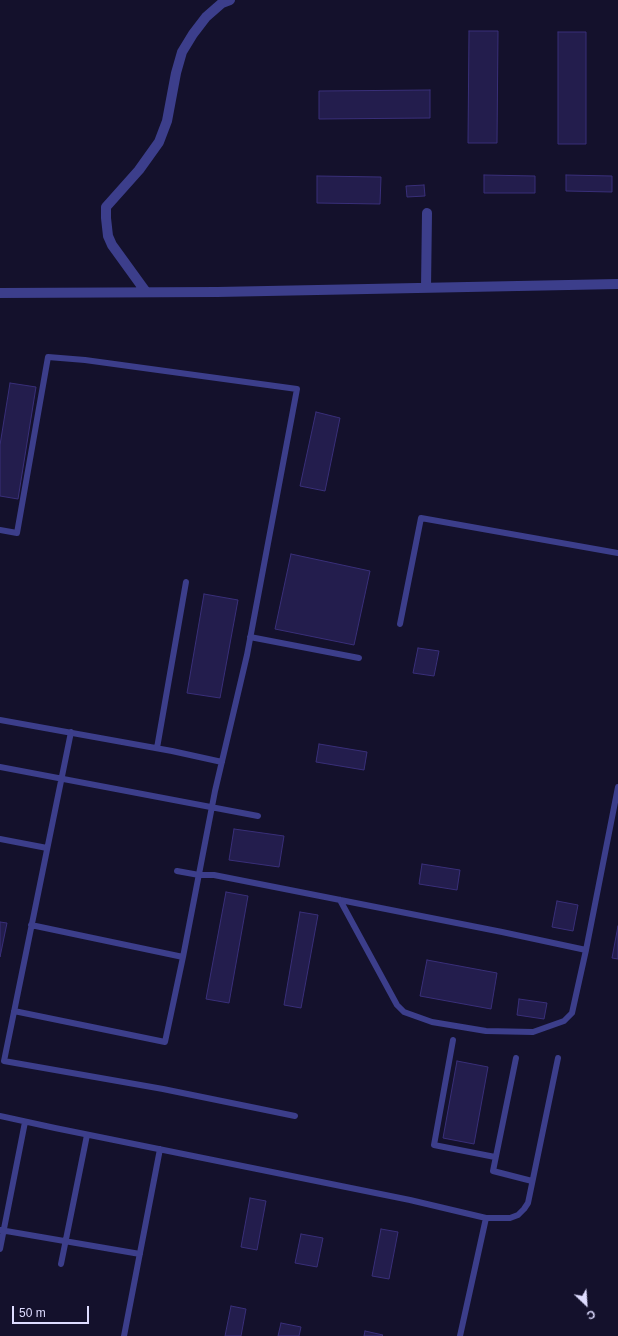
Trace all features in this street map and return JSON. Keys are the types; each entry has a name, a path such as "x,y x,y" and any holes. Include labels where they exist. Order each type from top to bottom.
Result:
{"street":[{"path":"146,292 112,245 108,236 106,207 139,170 159,142 167,121 176,73 182,52 206,17 222,3 230,0"},
{"path":"426,288 427,212"},
{"path":"0,293 426,288 618,284"}],"lane":[{"path":"0,530 17,533 48,357 85,360 297,389 250,637 212,808 165,1042 14,1011"},
{"path":"400,624 421,518 618,553"},
{"path":"157,748 186,582"},
{"path":"250,637 360,658"},
{"path":"0,720 157,748 222,762"},
{"path":"71,732 4,1061 163,1089 295,1116"},
{"path":"0,767 258,816"},
{"path":"340,900 397,1005 404,1012 432,1022 486,1031 533,1032 564,1021 572,1013 618,788"},
{"path":"0,839 47,848"},
{"path":"178,871 214,875 586,950"},
{"path":"31,925 183,957"},
{"path":"453,1040 434,1145 495,1157"},
{"path":"516,1058 492,1171 532,1181"},
{"path":"0,1116 410,1200 486,1218 510,1218 524,1209 528,1203 558,1058"},
{"path":"0,1249 2,1230 25,1122"},
{"path":"61,1264 87,1135"},
{"path":"124,1336 160,1149"},
{"path":"460,1336 486,1218"},
{"path":"2,1230 140,1254"}],"building":[{"path":"469,31 498,31 497,143 468,143"},
{"path":"558,32 586,32 586,144 558,144"},
{"path":"430,90 430,118 319,119 319,91"},
{"path":"484,175 535,176 535,193 484,193"},
{"path":"566,175 612,176 612,192 566,191"},
{"path":"317,176 381,177 380,204 317,203"},
{"path":"424,185 425,196 407,197 406,186"},
{"path":"10,383 36,387 18,499 0,496 0,445"},
{"path":"316,412 340,418 325,491 300,486"},
{"path":"291,554 370,571 354,645 275,629"},
{"path":"204,594 238,600 220,698 187,693"},
{"path":"418,648 439,651 434,676 413,673"},
{"path":"319,744 367,752 364,770 316,762"},
{"path":"234,829 284,836 279,867 229,860"},
{"path":"422,864 460,870 457,890 419,884"},
{"path":"226,892 248,896 229,1003 206,999"},
{"path":"557,901 578,905 573,931 552,927"},
{"path":"300,912 318,915 301,1008 284,1005"},
{"path":"0,922 7,923 0,957"},
{"path":"618,926 618,959 612,958"},
{"path":"427,960 497,973 491,1009 420,996"},
{"path":"519,999 547,1003 544,1019 517,1015"},
{"path":"457,1061 488,1067 474,1144 443,1138"},
{"path":"250,1198 266,1201 257,1250 241,1247"},
{"path":"381,1229 398,1232 389,1279 372,1276"},
{"path":"301,1234 323,1238 317,1267 295,1263"},
{"path":"231,1306 246,1309 241,1336 225,1336"},
{"path":"281,1323 301,1327 299,1336 278,1336"},
{"path":"365,1331 383,1335 364,1336"}]}
